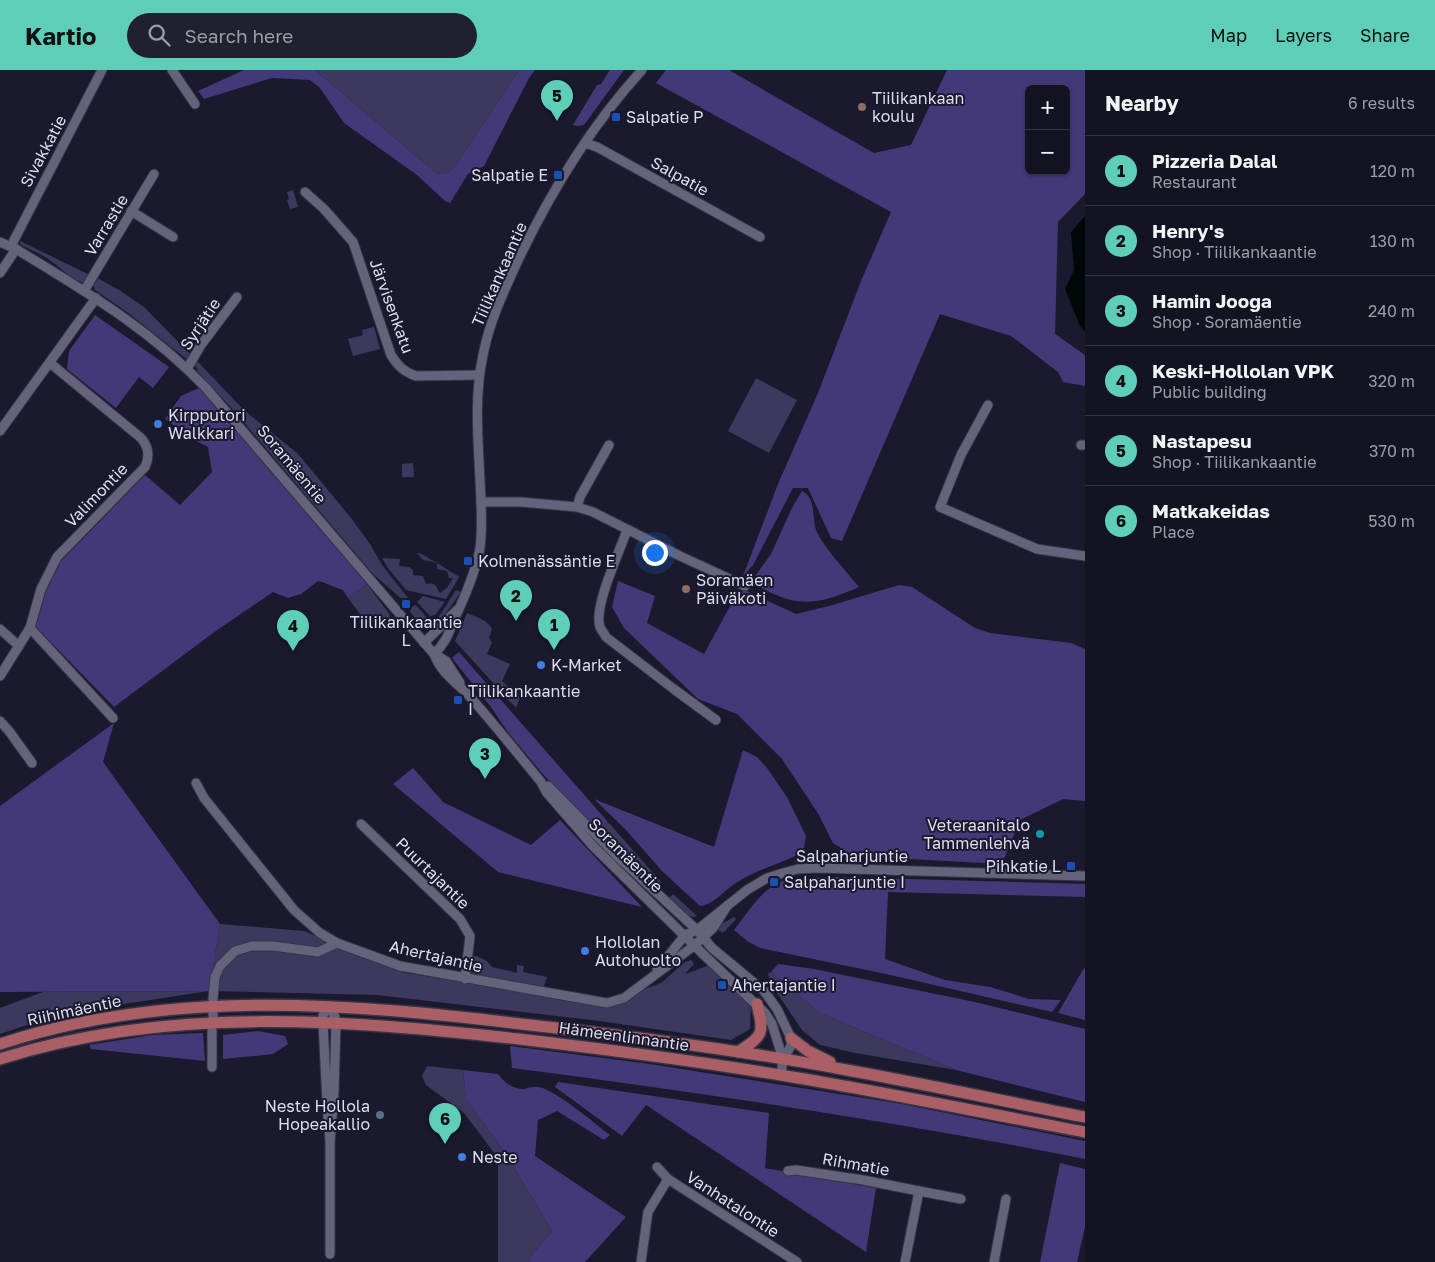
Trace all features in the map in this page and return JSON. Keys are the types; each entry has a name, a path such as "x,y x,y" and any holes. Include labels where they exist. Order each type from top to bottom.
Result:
{"main road":[{"path":"738,1052 752,1043 759,1035 762,1026 757,1004"},
{"name":"Hämeenlinnantie","path":"156,1011 250,1006 328,1006 383,1009 591,1032 738,1052 853,1071 1085,1117"},
{"name":"Riihimäentie","path":"0,1044 50,1030 125,1015 156,1011"},
{"name":"Hämeenlinnantie","path":"153,1027 248,1022 336,1023 438,1030 591,1047 781,1075 1085,1132"},
{"name":"Riihimäentie","path":"0,1059 51,1044 153,1027"},
{"path":"791,1038 798,1045 820,1058 853,1071"}],"street":[{"name":"Sivakkatie","path":"0,273 102,70"},
{"path":"172,70 195,104"},
{"name":"Tiilikankaantie","path":"434,654 448,638 477,561 481,534 477,412 479,375 488,335 498,306 510,277 545,209 585,143 618,98 642,70"},
{"name":"Salpatie","path":"585,143 597,147 760,237"},
{"name":"Varrastie","path":"84,291 154,174"},
{"name":"Järvisenkatu","path":"305,192 324,208 353,242 391,355 398,366 416,376 479,375"},
{"path":"131,211 173,238"},
{"name":"Soramäentie","path":"0,236 14,247 130,321 187,369 248,435 434,654 439,667 470,697 541,782 547,793 593,846 705,956 757,1004 772,1024 783,1060"},
{"name":"Soramäentie","path":"0,242 14,247"},
{"name":"Syrjätie","path":"187,369 201,345 237,297"},
{"path":"0,430 96,298"},
{"name":"Valimontie","path":"0,676 30,628 41,590 57,557 145,467 148,454 147,446 141,438 50,363"},
{"path":"988,405 961,455 940,507 1037,549 1085,556"},
{"path":"577,507 580,497 609,445"},
{"path":"481,502 521,502 577,507 593,512 745,586"},
{"path":"627,530 602,597 599,615 600,626 606,637 716,720"},
{"name":"Tiilikankaantie","path":"424,643 459,608"},
{"path":"30,628 113,718"},
{"path":"0,629 19,646"},
{"path":"0,721 32,763"},
{"name":"Soramäentie","path":"541,782 551,789 618,857 700,933 712,948 764,992 777,1009 791,1038 791,1046 783,1060 781,1075"},
{"name":"Ahertajantie","path":"196,783 204,798 294,910 320,933 337,943 400,966 606,1003 624,998 695,945"},
{"name":"Puurtajantie","path":"361,824 460,919 470,936 465,979"},
{"name":"Salpaharjuntie","path":"700,933 713,928 727,906 746,890 767,878 798,870 817,868 1085,876"},
{"path":"695,945 700,933"},
{"name":"Ahertajantie","path":"649,980 685,935 700,933"},
{"path":"213,999 216,977 220,966 235,952 243,948 272,946 318,952 337,943"},
{"path":"330,1142 323,1023 323,1015 328,1006 335,1017 336,1023 336,1070 330,1142 330,1254"},
{"path":"212,1031 212,1067"},
{"name":"Vanhatalontie","path":"657,1167 668,1179 796,1262"},
{"name":"Rihmatie","path":"788,1171 796,1170 863,1180 961,1199"},
{"path":"641,1262 648,1212 668,1179"},
{"path":"905,1262 919,1191"},
{"path":"994,1262 1006,1199"}],"shaded area":[{"path":"244,70 315,70 434,171 446,174 455,166 519,70 535,70 529,78 484,166 468,174 450,203 445,201 417,175 344,123 320,88 310,80 272,78 204,99 198,91"},
{"path":"315,70 519,70 455,166 446,174 440,174 434,171"},
{"path":"610,70 624,70 584,125 573,125 597,85 601,84"},
{"path":"666,70 729,70 874,153 911,145 947,70 1085,70 1085,194 1058,222 1055,334 1085,355 1085,386 1063,382 1058,372 1011,336 940,314 842,541 831,538 808,488 793,488 753,565 743,576 778,484 818,393 861,281 891,212 656,83"},
{"path":"293,190 298,207 290,209 287,192"},
{"path":"1085,216 1085,332 1080,326 1065,289 1074,270 1071,232"},
{"path":"20,241 90,275 84,283 79,281 47,259 20,244"},
{"path":"99,279 144,307 192,356 189,361 127,312 95,290 93,285 95,280"},
{"path":"95,315 169,367 153,388 139,377 116,408 67,369 69,351"},
{"path":"374,327 380,349 353,356 348,339 363,335 362,330"},
{"path":"197,361 242,408 237,414 198,372 195,365"},
{"path":"756,378 797,400 769,453 728,431"},
{"path":"199,388 367,584 348,598 343,590 318,581 301,594 288,598 273,592 213,633 114,707 36,627 46,591 61,561 145,475 180,505 212,472 208,447 165,419 181,396"},
{"path":"245,411 297,453 351,518 370,544 382,565 412,603 410,604 406,599 403,600 373,574 242,420"},
{"path":"413,463 414,477 402,477 402,464"},
{"path":"802,491 810,498 812,503 816,530 819,537 859,587 829,598 804,602 780,597 751,582 771,554"},
{"path":"417,553 422,554 459,577 446,599 406,590 382,558 400,559 399,566 409,567 413,570 413,575 423,576 426,584 434,584 440,593 447,588 453,578 449,578 447,571 437,569 437,564 423,560"},
{"path":"618,581 655,596 647,623 704,654 740,588 796,614 899,585 912,587 975,628 990,633 1071,643 1085,649 1085,801 1063,799 1020,820 1002,864 854,856 833,843 819,815 782,759 737,714 698,699 624,628 612,607"},
{"path":"367,584 390,615 389,621 371,629 348,598"},
{"path":"456,590 461,592 441,620 438,618"},
{"path":"423,596 445,602 435,615 430,616 417,602"},
{"path":"415,605 432,624 425,626 410,612 411,608"},
{"path":"467,613 485,621 492,629 489,638 492,642 487,654 510,664 502,681 520,697 516,708 455,641"},
{"path":"459,652 608,822 596,831 541,772 507,731 491,707 452,658"},
{"path":"114,723 103,762 220,924 209,991 0,992 0,806"},
{"path":"743,750 757,757 787,797 806,836 803,852 744,878 715,900 700,906 662,871 626,830 594,799 714,847"},
{"path":"413,768 443,802 531,845 560,820 642,907 498,872 393,784"},
{"path":"608,822 662,883 658,887 639,872 596,831"},
{"path":"836,877 1085,884 1085,897 888,892 885,959 945,980 990,987 1029,999 1061,1000 1052,1012 886,974 760,948 747,941 734,930 762,895 776,884 797,879"},
{"path":"673,894 697,916 687,915 669,898"},
{"path":"734,917 736,919 725,931 722,933 718,929 720,925"},
{"path":"220,924 304,931 405,973 606,1003 661,983 685,962 691,960 694,964 685,974 713,964 751,999 750,1029 731,1040 599,1021 377,995 209,991"},
{"path":"473,956 484,959 492,967 517,973 517,965 524,966 523,972 547,977 543,989 474,976 469,968 469,960"},
{"path":"778,964 814,969 975,1002 1085,1029 1085,1102 956,1070 820,1013 771,972"},
{"path":"1085,969 1085,1020 1058,1013"},
{"path":"771,972 820,1013 956,1070 855,1053 820,1045 802,1030 771,984 768,974"},
{"path":"209,991 85,1010 0,1034 0,1008 43,992"},
{"path":"258,1031 285,1036 288,1044 273,1054 223,1059 223,1035"},
{"path":"203,1033 205,1061 91,1049 89,1045 152,1035"},
{"path":"510,1046 650,1064 902,1104 1085,1141 1085,1159 942,1132 799,1109 656,1087 512,1068"},
{"path":"427,1066 463,1070 466,1099 508,1157 552,1231 531,1256 529,1262 498,1262 498,1158 464,1113 426,1085 422,1076"},
{"path":"463,1070 498,1074 506,1083 520,1089 537,1087 547,1090 565,1101 610,1135 604,1140 557,1111 538,1120 535,1156 626,1217 585,1262 529,1262 531,1256 552,1231 508,1157 466,1099"},
{"path":"558,1082 769,1113 765,1168 876,1188 866,1252 646,1105 622,1136 555,1087"},
{"path":"1060,1163 1085,1169 1085,1227 1077,1262 1040,1262"}],"place":[{"name":"Tiilikankaan koulu","path":"862,107"},
{"name":"Salpatie P","path":"616,117"},
{"name":"Nastapesu","path":"557,121"},
{"name":"Salpatie E","path":"558,175"},
{"name":"Kirpputori Walkkari","path":"158,424"},
{"name":"Kolmenässäntie E","path":"468,561"},
{"name":"Soramäen Päiväkoti","path":"686,589"},
{"name":"Tiilikankaantie L","path":"406,604"},
{"name":"Henry's","path":"516,621"},
{"name":"Pizzeria Dalal","path":"554,650"},
{"name":"Keski-Hollolan VPK","path":"293,651"},
{"name":"K-Market","path":"541,665"},
{"name":"Tiilikankaantie I","path":"458,700"},
{"name":"Hamin Jooga","path":"485,779"},
{"name":"Veteraanitalo Tammenlehvä","path":"1040,834"},
{"name":"Pihkatie L","path":"1071,866"},
{"name":"Salpaharjuntie I","path":"774,882"},
{"name":"Hollolan Autohuolto","path":"585,951"},
{"name":"Ahertajantie I","path":"722,985"},
{"name":"Neste Hollola Hopeakallio","path":"380,1115"},
{"name":"Matkakeidas","path":"445,1144"},
{"name":"Neste","path":"462,1157"}]}
